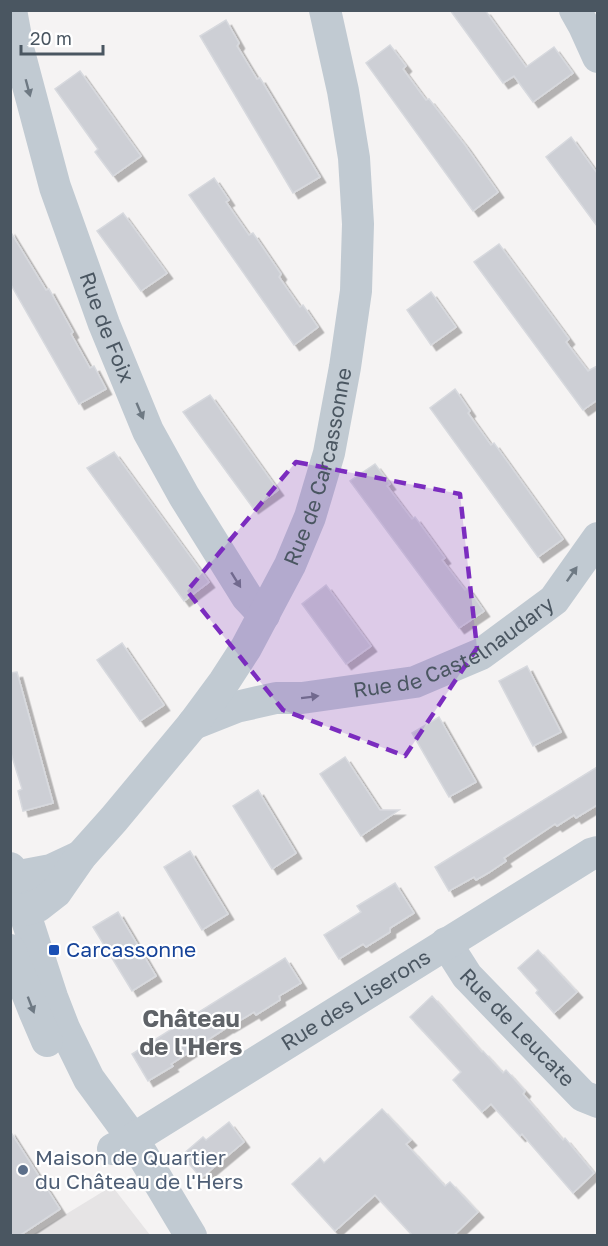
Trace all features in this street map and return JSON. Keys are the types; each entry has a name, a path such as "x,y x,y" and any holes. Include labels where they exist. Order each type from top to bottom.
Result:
{"street":[{"name":"Rue de Foix","path":"11,10 18,48 55,188 104,324 139,410 184,496 247,597 264,615"},
{"name":"Rue de Carcassonne","path":"17,909 38,906 56,892 81,856 193,724 246,648 290,565 310,518 329,453 345,367 356,291 358,224 354,158 343,91 325,10"},
{"path":"575,10 597,57"},
{"name":"Rue de Castelnaudary","path":"193,724 236,706 276,698 302,698 415,682 481,654 554,600 597,538"},
{"path":"246,648 250,666 259,685 276,698"},
{"name":"Rue des Liserons","path":"123,1144 597,852"},
{"name":"Rue de Carcassonne","path":"12,876 51,870 81,856"},
{"path":"12,876 17,909 64,1029 123,1144 136,1183 184,1236"},
{"name":"Rue de Leucate","path":"446,943 467,976 583,1096 597,1102"},
{"path":"10,950 43,1034 72,1089 123,1144 191,1236"}],"highlighted area":[{"path":"296,462 460,494 477,648 405,756 283,710 187,591"}],"shaded area":[{"path":"112,1186 150,1235 32,1235"}],"building":[{"path":"450,10 485,10 526,67 554,47 573,73 533,102 514,76 503,83"},
{"path":"226,20 239,43 237,46 257,79 260,78 320,177 293,193 200,36"},
{"path":"390,45 406,66 403,69 465,145 498,192 473,211 366,63"},
{"path":"80,71 141,156 113,176 95,152 98,149 55,89"},
{"path":"571,137 597,173 597,226 546,157"},
{"path":"214,178 229,200 226,202 249,235 253,233 281,274 279,277 300,307 303,305 318,327 294,345 189,195"},
{"path":"123,213 167,273 141,291 97,231"},
{"path":"10,231 46,290 49,289 90,368 94,366 106,389 79,404 10,283"},
{"path":"499,244 569,339 566,342 588,371 597,366 597,400 583,410 474,262"},
{"path":"431,292 456,327 431,345 407,310"},
{"path":"455,389 470,411 468,413 491,445 494,443 563,539 538,557 430,408"},
{"path":"210,395 278,490 253,508 183,412"},
{"path":"114,452 209,582 184,601 87,468"},
{"path":"375,464 390,484 387,486 412,519 415,517 445,558 442,560 465,590 468,588 484,611 459,628 350,481"},
{"path":"326,585 371,646 346,664 302,604"},
{"path":"122,643 164,705 140,721 97,660"},
{"path":"527,666 561,732 533,746 499,681"},
{"path":"17,672 53,803 23,811 18,791 22,789 10,750 10,673"},
{"path":"439,717 476,782 449,797 412,733"},
{"path":"345,757 380,810 399,810 361,836 320,774"},
{"path":"597,767 597,805 576,818 574,815 557,826 555,824 504,858 506,861 488,873 476,880 474,877 449,891 435,867"},
{"path":"258,790 296,853 272,869 233,806"},
{"path":"190,851 228,914 202,930 164,867"},
{"path":"395,883 414,913 366,947 363,944 339,959 324,935 361,912 357,906"},
{"path":"118,912 156,976 132,991 93,927"},
{"path":"538,950 577,992 554,1013 536,993 538,990 518,968"},
{"path":"285,958 301,983 279,996 280,1000 256,1015 254,1012 229,1026 148,1081 132,1054"},
{"path":"432,996 482,1052 503,1073 506,1070 525,1091 523,1094 563,1140 565,1138 594,1173 573,1193 522,1134 520,1136 491,1104 482,1112 453,1080 461,1072 410,1017"},
{"path":"382,1109 411,1140 406,1144 445,1186 450,1182 478,1212 453,1236 413,1236 375,1195 335,1231 292,1184 320,1158 324,1163"},
{"path":"229,1122 244,1142 201,1178 182,1155 203,1137 206,1140"},
{"name":"Maison de Quartier du Château de l'Hers","path":"10,1131 60,1209 19,1236 10,1236"}],"place":[{"name":"Carcassonne","path":"54,950"},
{"name":"Maison de Quartier du Château de l'Hers","path":"23,1170"}],"district":[{"name":"Château de l'Hers","path":"191,1033"}]}
